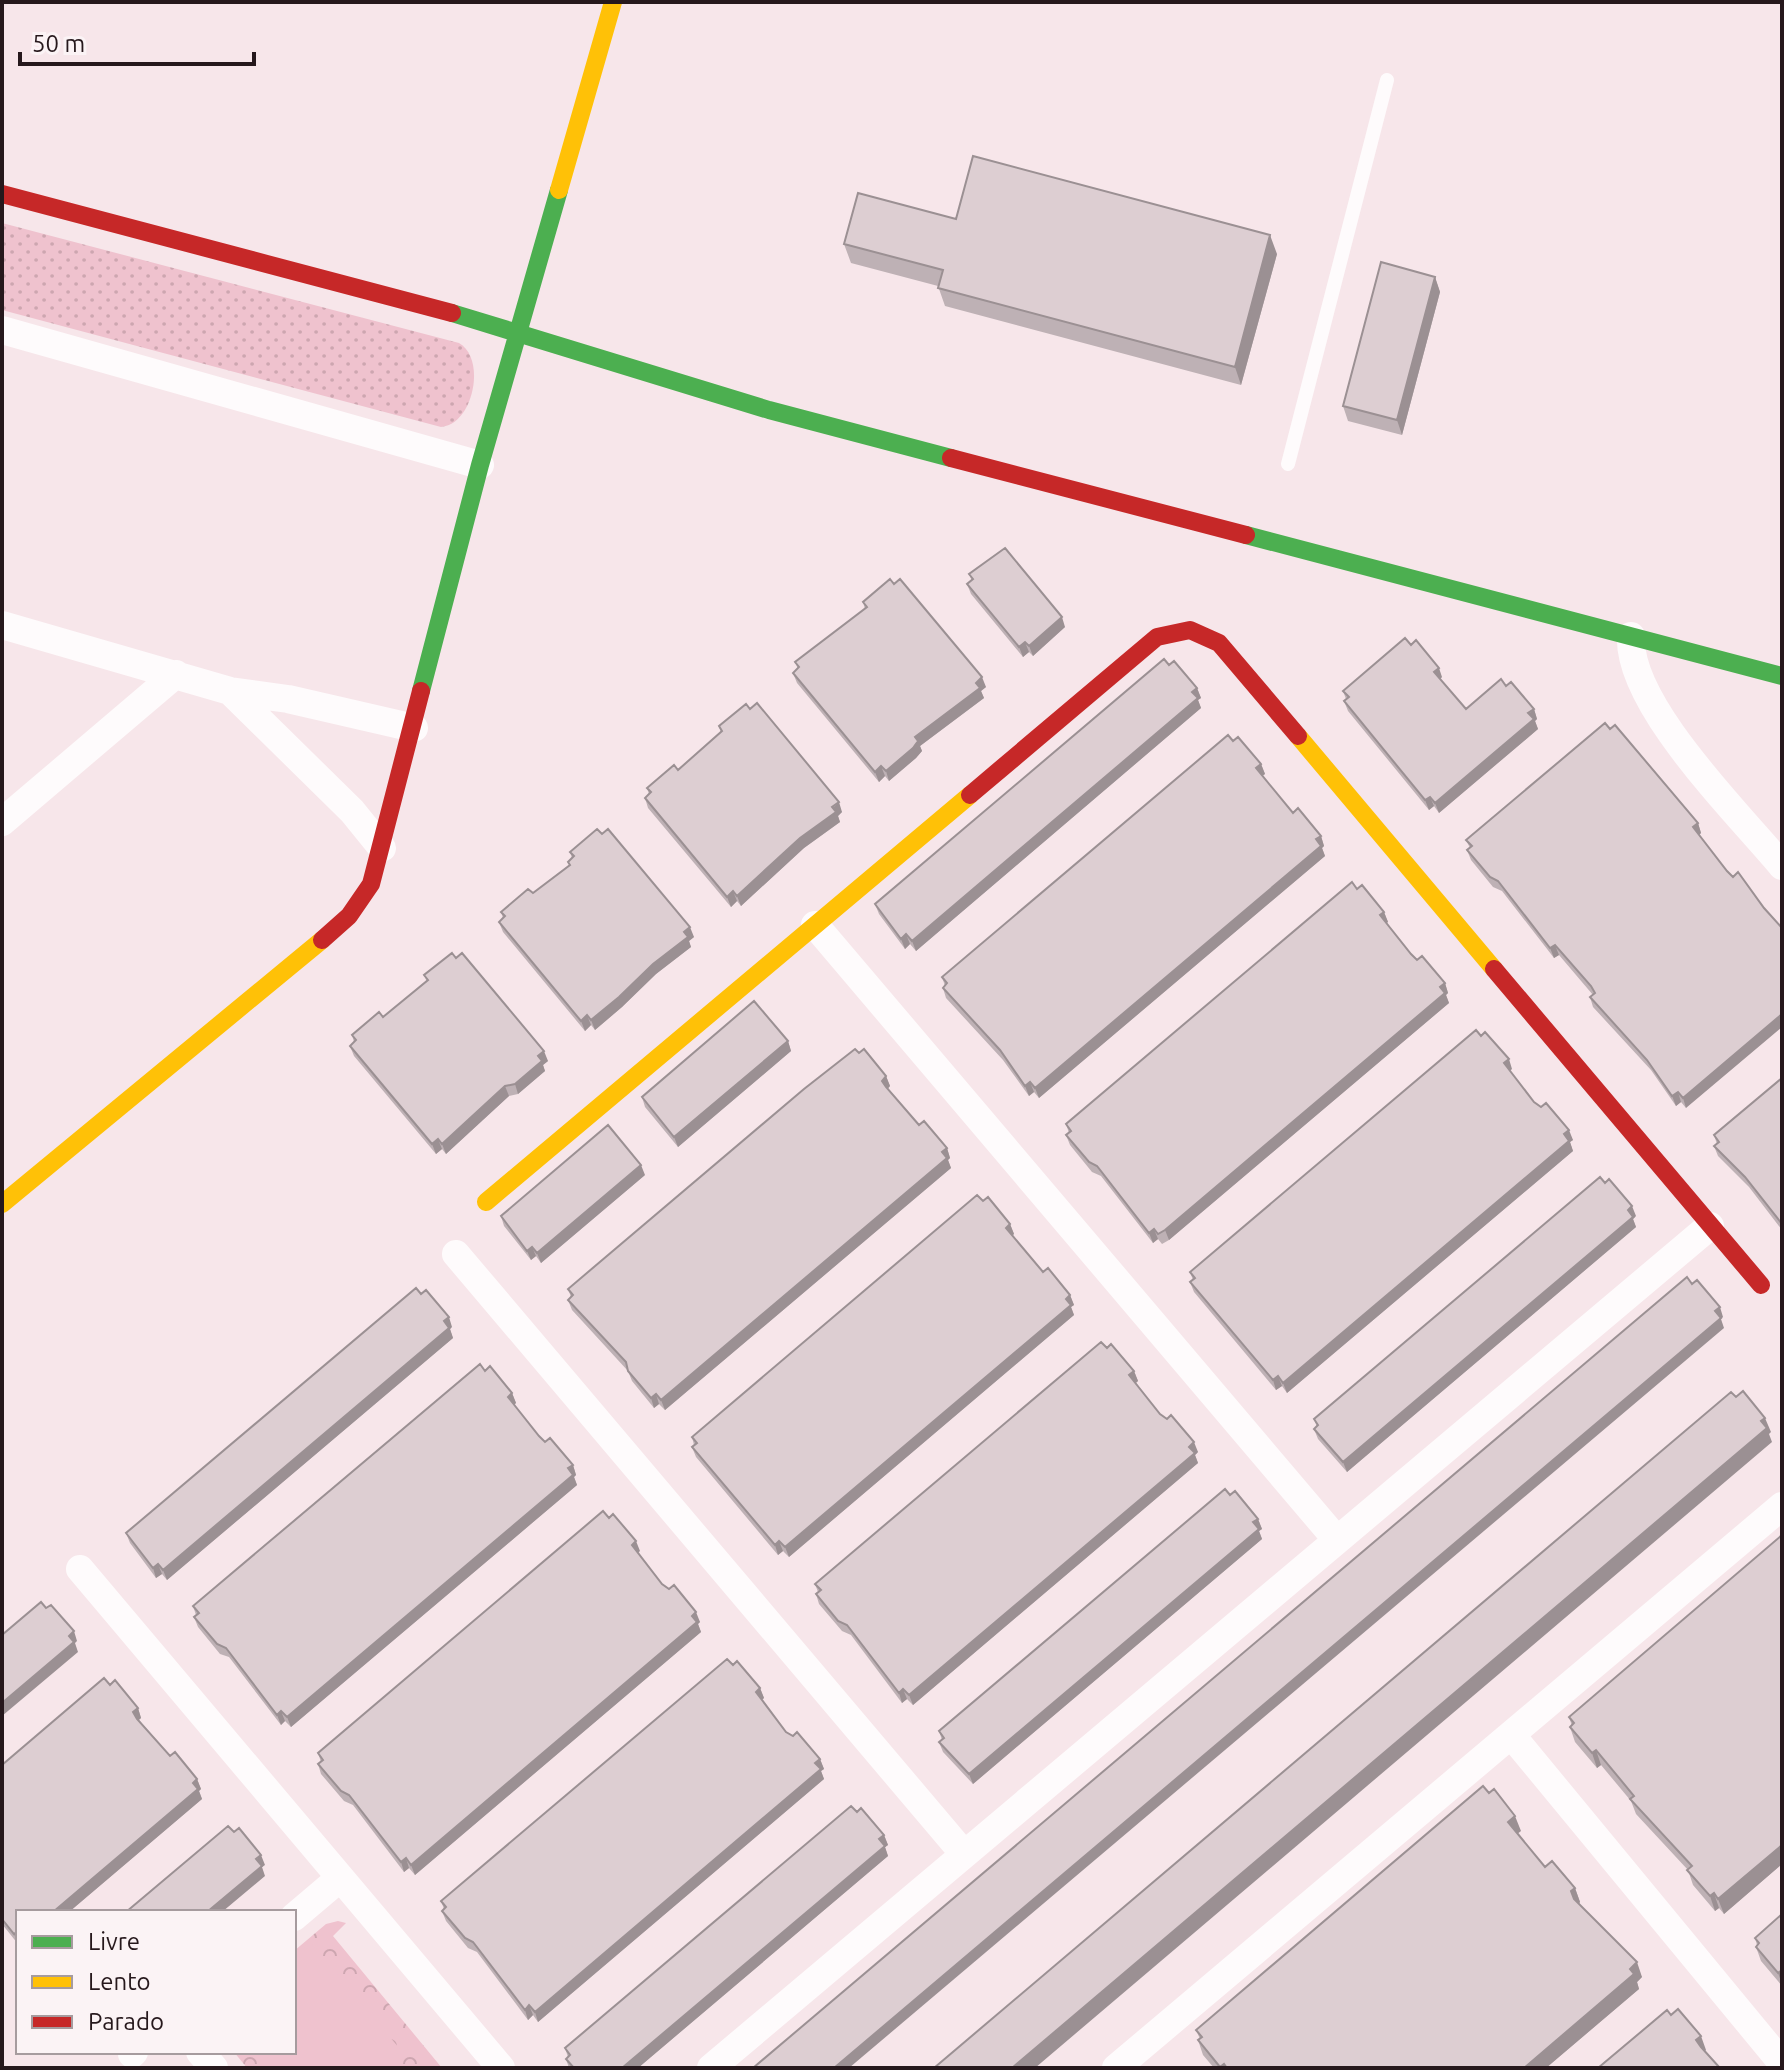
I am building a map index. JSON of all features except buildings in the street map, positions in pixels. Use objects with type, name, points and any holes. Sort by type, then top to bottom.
[{"type":"street","points":[[2,1204],[349,916],[371,884],[480,465],[613,2]]},
{"type":"street","points":[[2,194],[519,331],[582,354],[769,410],[1782,676]]},
{"type":"street","points":[[2,330],[480,465]]},
{"type":"street","points":[[2,625],[230,691],[288,699],[414,728]]},
{"type":"street","points":[[486,1202],[1157,637],[1179,630],[1200,633],[1219,643],[1761,1285]]},
{"type":"street","points":[[1631,636],[1630,654],[1643,691],[1661,720],[1782,866]]},
{"type":"street","points":[[2,822],[176,674]]},
{"type":"street","points":[[230,691],[352,811],[382,848]]},
{"type":"street","points":[[815,925],[1337,1540]]},
{"type":"street","points":[[711,2068],[1710,1226]]},
{"type":"street","points":[[456,1254],[964,1854]]},
{"type":"street","points":[[1132,2063],[1782,1506]]},
{"type":"street","points":[[80,1569],[501,2068]]},
{"type":"street","points":[[1513,1737],[1782,2063]]},
{"type":"street","points":[[296,1915],[340,1878]]},
{"type":"lane","points":[[1288,464],[1387,80]]},
{"type":"green space","points":[[2,223],[459,343],[468,351],[474,376],[468,404],[452,423],[441,427],[2,310]]},
{"type":"green space","points":[[346,1923],[333,1936],[442,2068],[247,2068],[236,2054],[296,2054],[296,1949],[326,1924]]},
{"type":"green space","points":[[312,1944],[405,2055],[390,2068],[276,2068],[265,2054],[296,2054],[296,1958]]},
{"type":"traffic: fast","points":[[421,691],[480,465],[559,190]]},
{"type":"traffic: fast","points":[[452,313],[769,410],[951,458]]},
{"type":"traffic: fast","points":[[1246,535],[1782,676]]},
{"type":"traffic: slow","points":[[559,190],[613,2]]},
{"type":"traffic: slow","points":[[1298,736],[1494,969]]},
{"type":"traffic: slow","points":[[486,1202],[970,795]]},
{"type":"traffic: slow","points":[[2,1204],[322,940]]},
{"type":"traffic: jam","points":[[2,194],[452,313]]},
{"type":"traffic: jam","points":[[951,458],[1246,535]]},
{"type":"traffic: jam","points":[[970,795],[1157,637],[1190,630],[1219,643],[1298,736]]},
{"type":"traffic: jam","points":[[322,940],[349,916],[371,884],[421,691]]},
{"type":"traffic: jam","points":[[1494,969],[1761,1285]]}]
